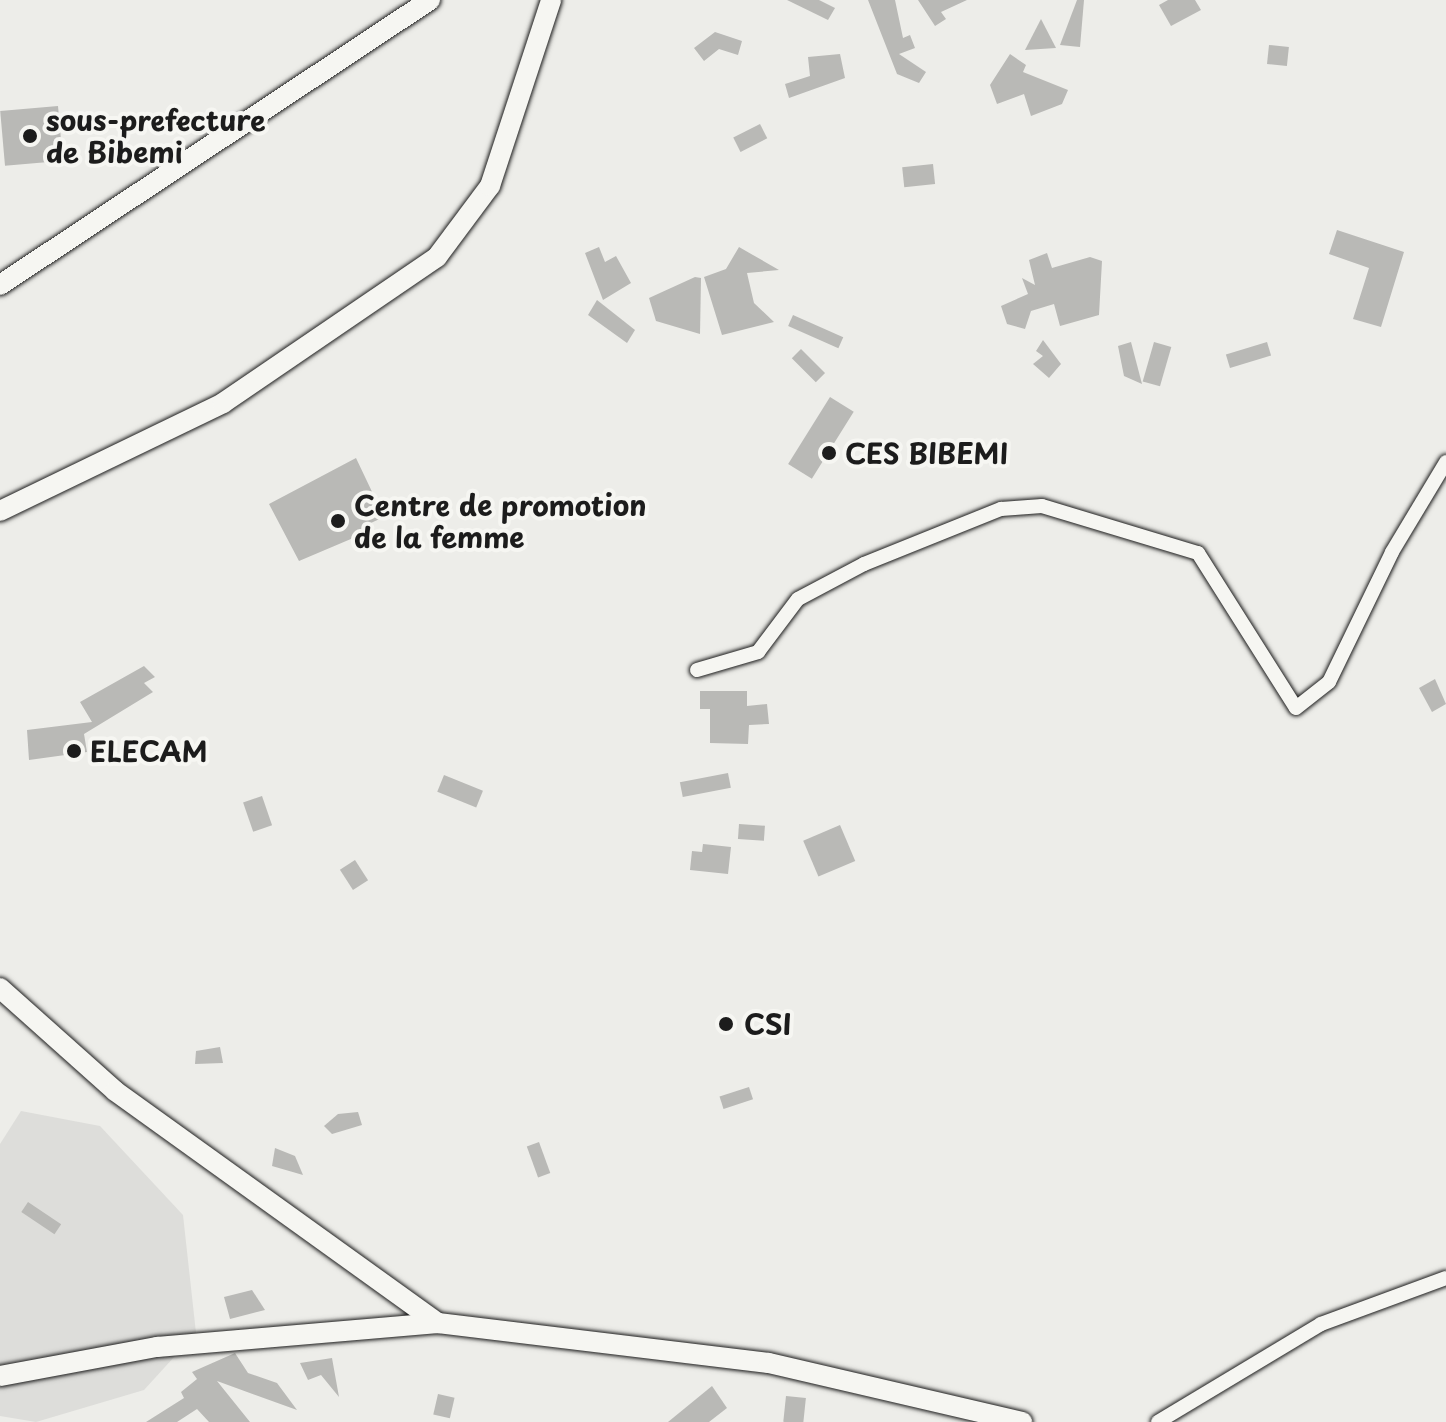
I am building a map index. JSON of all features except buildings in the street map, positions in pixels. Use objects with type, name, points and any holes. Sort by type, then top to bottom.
[{"type":"main road","points":[[0,285],[430,0]]},
{"type":"main road","points":[[0,511],[223,403],[437,257],[490,186],[551,0]]},
{"type":"main road","points":[[0,988],[115,1091],[438,1323]]},
{"type":"main road","points":[[0,1376],[157,1347],[438,1323],[769,1363],[1022,1422]]},
{"type":"street","points":[[697,670],[758,652],[798,599],[864,564],[1001,509],[1042,506],[1198,553],[1296,708],[1329,682],[1392,552],[1446,462]]},
{"type":"street","points":[[1158,1422],[1321,1324],[1446,1278]]},
{"type":"shaded area","points":[[21,1111],[100,1126],[183,1215],[196,1333],[144,1390],[36,1422],[0,1416],[0,1144]]},
{"type":"place","name":"sous-prefecture de Bibemi","points":[[30,136]]},
{"type":"place","name":"CES BIBEMI","points":[[829,453]]},
{"type":"place","name":"Centre de promotion de la femme","points":[[338,521]]},
{"type":"place","name":"ELECAM","points":[[74,751]]},
{"type":"place","name":"CSI","points":[[726,1024]]}]
